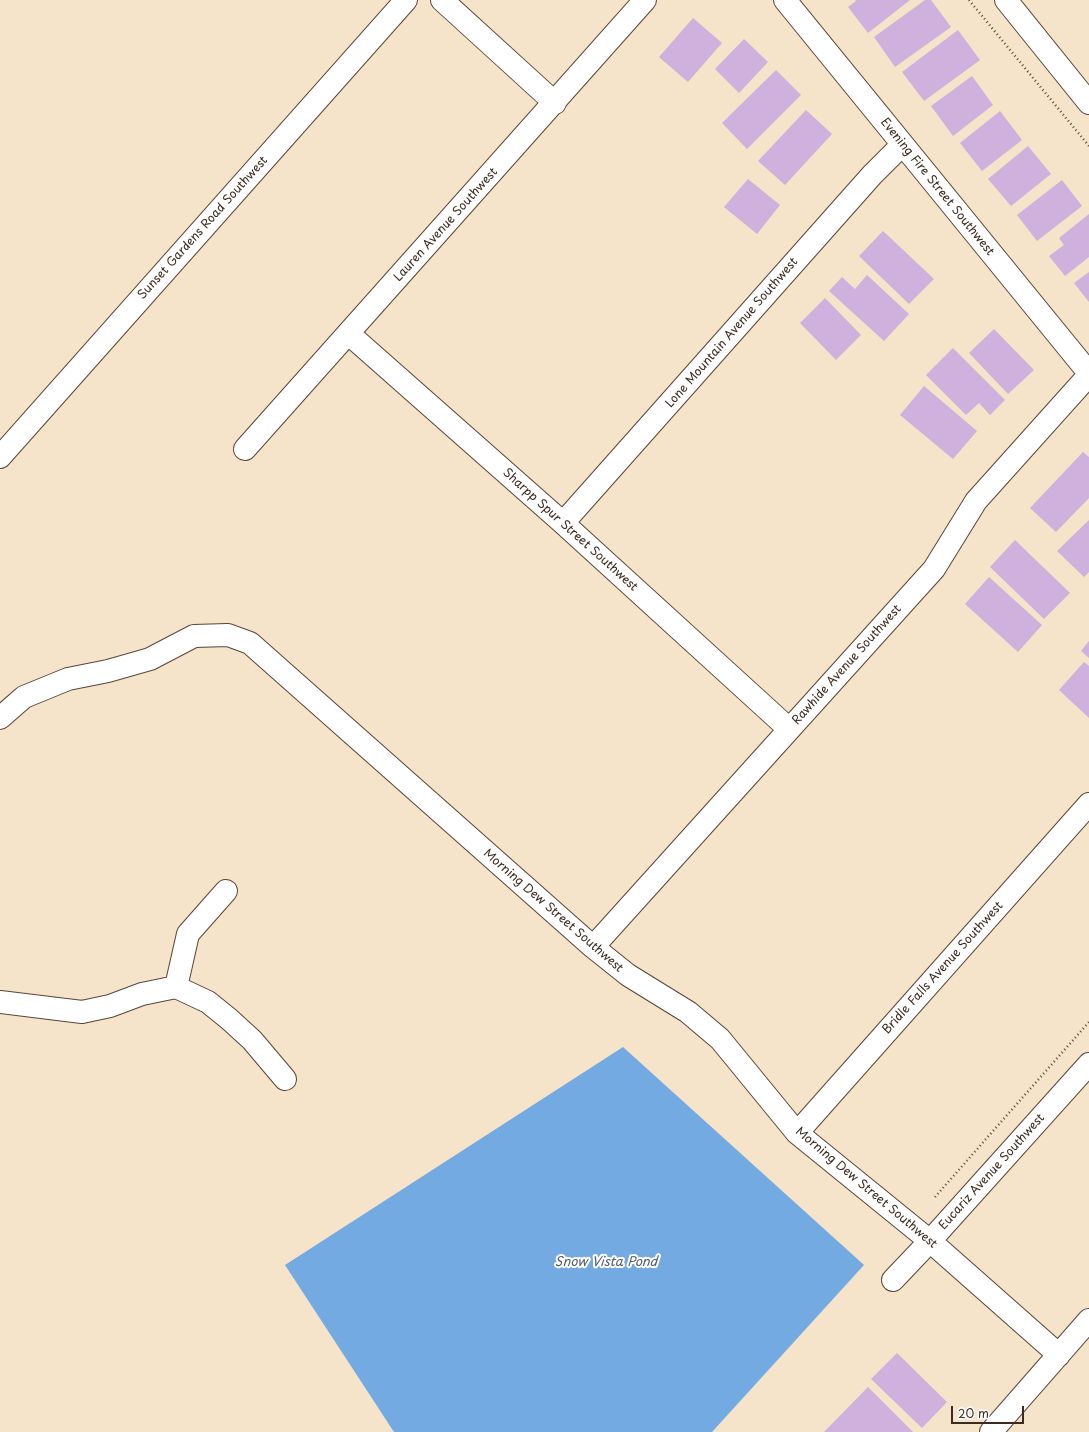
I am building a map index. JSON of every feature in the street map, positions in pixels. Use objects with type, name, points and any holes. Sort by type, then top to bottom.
[{"type":"street","name":"Sunset Gardens Road Southwest","points":[[0,457],[406,0]]},
{"type":"street","points":[[442,0],[554,103]]},
{"type":"street","name":"Lauren Avenue Southwest","points":[[245,449],[645,0]]},
{"type":"street","name":"Evening Fire Street Southwest","points":[[785,0],[1089,374]]},
{"type":"street","points":[[1006,0],[1089,103]]},
{"type":"street","name":"Lone Mountain Avenue Southwest","points":[[563,524],[867,181],[902,144]]},
{"type":"street","name":"Sharpp Spur Street Southwest","points":[[349,334],[563,524],[789,729]]},
{"type":"street","name":"Rawhide Avenue Southwest","points":[[593,947],[934,569],[976,501],[1089,374]]},
{"type":"street","name":"Morning Dew Street Southwest","points":[[0,718],[24,698],[68,679],[108,671],[150,659],[194,636],[228,635],[250,643],[593,947],[628,975],[688,1012],[720,1039],[797,1133],[930,1241],[1059,1355]]},
{"type":"street","name":"Bridle Falls Avenue Southwest","points":[[797,1133],[1089,804]]},
{"type":"street","points":[[176,987],[188,934],[226,891]]},
{"type":"street","points":[[0,1002],[82,1012],[110,1006],[142,994],[176,987],[208,1002],[229,1019],[252,1040],[285,1079]]},
{"type":"street","name":"Eucariz Avenue Southwest","points":[[893,1280],[1089,1064]]},
{"type":"street","points":[[991,1432],[1089,1320]]},
{"type":"path","points":[[969,0],[1089,146]]},
{"type":"path","points":[[934,1197],[1089,1022]]},
{"type":"water","name":"Snow Vista Pond","points":[[623,1047],[864,1265],[712,1432],[394,1432],[285,1265]]},
{"type":"building","points":[[855,0],[910,0],[868,33],[848,7],[856,1]]},
{"type":"building","points":[[925,0],[931,0],[951,27],[895,67],[874,37]]},
{"type":"building","points":[[693,18],[722,43],[688,82],[659,57]]},
{"type":"building","points":[[958,30],[980,60],[924,101],[902,72]]},
{"type":"building","points":[[744,39],[768,62],[739,93],[715,69]]},
{"type":"building","points":[[776,70],[801,95],[747,149],[722,123]]},
{"type":"building","points":[[972,76],[993,105],[953,136],[931,106]]},
{"type":"building","points":[[806,110],[832,134],[785,185],[758,161]]},
{"type":"building","points":[[1000,111],[1022,140],[982,171],[960,143]]},
{"type":"building","points":[[1028,146],[1051,174],[1011,206],[988,179]]},
{"type":"building","points":[[748,179],[780,205],[757,234],[724,207]]},
{"type":"building","points":[[1062,180],[1082,206],[1037,241],[1017,215]]},
{"type":"building","points":[[1089,214],[1089,257],[1065,276],[1049,256],[1064,245],[1059,238]]},
{"type":"building","points":[[883,231],[934,279],[909,304],[859,256]]},
{"type":"building","points":[[1089,272],[1089,302],[1074,283]]},
{"type":"building","points":[[867,275],[909,314],[884,341],[829,291],[842,277],[855,289]]},
{"type":"building","points":[[825,298],[861,335],[836,360],[800,323]]},
{"type":"building","points":[[994,329],[1034,370],[1008,394],[969,353]]},
{"type":"building","points":[[953,348],[1005,400],[990,415],[979,403],[966,415],[926,375]]},
{"type":"building","points":[[924,386],[977,431],[953,459],[900,415]]},
{"type":"building","points":[[1083,452],[1089,457],[1089,498],[1056,532],[1030,508]]},
{"type":"building","points":[[1089,520],[1089,572],[1084,577],[1057,551]]},
{"type":"building","points":[[1015,540],[1070,593],[1044,619],[990,567]]},
{"type":"building","points":[[989,577],[1042,625],[1018,652],[965,604]]},
{"type":"building","points":[[1089,641],[1089,658],[1081,651]]},
{"type":"building","points":[[1084,662],[1089,666],[1089,718],[1059,690]]},
{"type":"building","points":[[897,1353],[947,1402],[922,1428],[871,1379]]},
{"type":"building","points":[[868,1387],[913,1432],[824,1432]]}]
